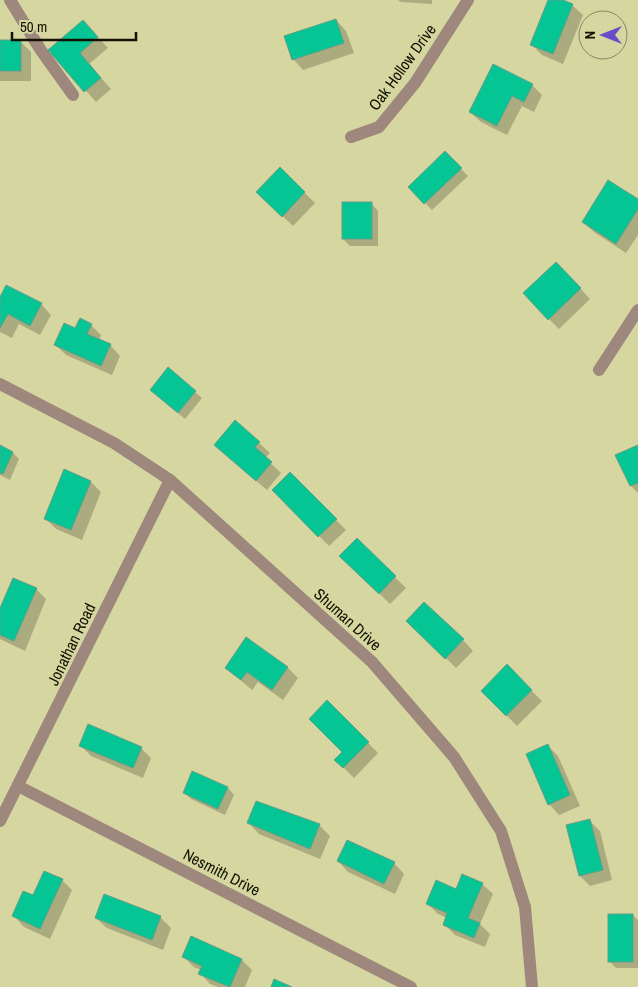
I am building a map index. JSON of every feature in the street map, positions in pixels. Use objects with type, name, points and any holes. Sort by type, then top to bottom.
[{"type":"street","points":[[10,0],[40,49],[73,95]]},
{"type":"street","name":"Oak Hollow Drive","points":[[351,137],[379,127],[415,83],[468,0]]},
{"type":"street","points":[[599,370],[638,310]]},
{"type":"street","name":"Shuman Drive","points":[[0,384],[114,443],[170,480],[372,662],[454,757],[501,831],[525,907],[532,987]]},
{"type":"street","name":"Jonathan Road","points":[[0,822],[170,480]]},
{"type":"street","name":"Nesmith Drive","points":[[18,786],[411,987]]},
{"type":"building","points":[[548,0],[563,0],[573,4],[553,54],[530,45]]},
{"type":"building","points":[[336,19],[344,43],[292,60],[284,36]]},
{"type":"building","points":[[83,20],[98,37],[80,53],[101,78],[84,92],[48,50]]},
{"type":"building","points":[[0,40],[21,40],[21,71],[0,71]]},
{"type":"building","points":[[493,64],[533,84],[524,102],[512,96],[497,126],[469,112]]},
{"type":"building","points":[[445,151],[462,168],[424,204],[408,187]]},
{"type":"building","points":[[280,167],[305,192],[282,217],[256,192]]},
{"type":"building","points":[[608,180],[638,199],[638,209],[616,244],[582,222]]},
{"type":"building","points":[[342,202],[372,202],[372,239],[342,239]]},
{"type":"building","points":[[556,262],[581,288],[548,320],[523,293]]},
{"type":"building","points":[[6,285],[42,303],[30,326],[8,314],[0,328],[0,297]]},
{"type":"building","points":[[80,318],[92,324],[87,334],[111,344],[101,366],[54,345],[64,323],[75,328]]},
{"type":"building","points":[[168,367],[196,391],[178,413],[150,390]]},
{"type":"building","points":[[235,420],[260,442],[255,447],[272,462],[256,481],[214,445]]},
{"type":"building","points":[[0,445],[13,452],[3,474],[0,473]]},
{"type":"building","points":[[638,445],[638,483],[630,486],[615,455]]},
{"type":"building","points":[[64,469],[91,481],[71,530],[44,519]]},
{"type":"building","points":[[290,472],[337,519],[318,537],[272,490]]},
{"type":"building","points":[[357,538],[396,576],[379,594],[339,556]]},
{"type":"building","points":[[13,578],[37,588],[14,641],[0,635],[0,608]]},
{"type":"building","points":[[424,602],[464,639],[445,659],[406,621]]},
{"type":"building","points":[[246,637],[288,667],[272,690],[247,672],[241,680],[225,668]]},
{"type":"building","points":[[507,664],[532,690],[506,716],[481,691]]},
{"type":"building","points":[[327,700],[369,742],[343,768],[334,760],[342,752],[309,719]]},
{"type":"building","points":[[88,724],[142,747],[133,768],[79,746]]},
{"type":"building","points":[[548,744],[570,795],[548,805],[526,754]]},
{"type":"building","points":[[192,771],[228,787],[218,809],[183,793]]},
{"type":"building","points":[[256,801],[320,824],[310,849],[247,823]]},
{"type":"building","points":[[590,819],[603,870],[579,876],[566,825]]},
{"type":"building","points":[[347,840],[395,862],[384,884],[337,861]]},
{"type":"building","points":[[44,871],[63,879],[40,929],[12,916],[23,891],[33,895]]},
{"type":"building","points":[[462,874],[483,883],[468,918],[480,923],[474,938],[443,925],[447,913],[426,904],[436,880],[456,889]]},
{"type":"building","points":[[104,894],[161,916],[152,940],[95,918]]},
{"type":"building","points":[[608,914],[633,914],[633,962],[608,962]]},
{"type":"building","points":[[191,936],[242,959],[230,987],[198,974],[202,966],[182,957]]},
{"type":"building","points":[[274,979],[292,987],[271,987]]}]
